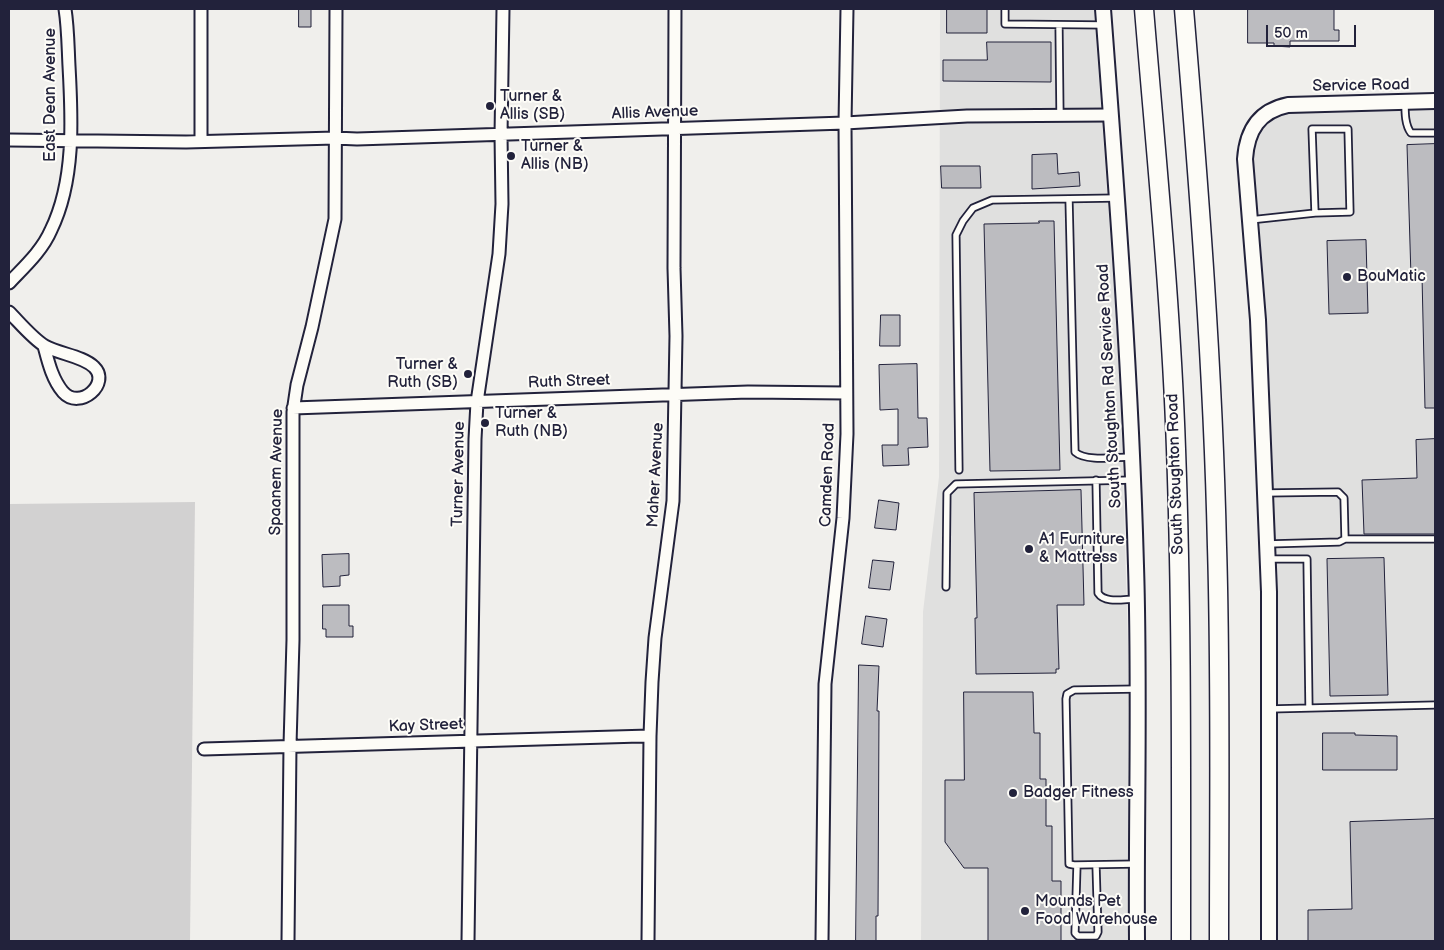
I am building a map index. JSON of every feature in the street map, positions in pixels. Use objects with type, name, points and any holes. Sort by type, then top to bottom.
[{"type":"main road","name":"South Stoughton Road","points":[[1144,9],[1170,328],[1176,447],[1181,628],[1181,941]]},
{"type":"main road","points":[[1175,9],[1176,31],[1189,67]]},
{"type":"main road","points":[[1184,9],[1206,305],[1217,529],[1219,941]]},
{"type":"street","name":"East Dean Avenue","points":[[9,284],[32,258],[51,231],[60,209],[67,176],[70,140],[70,85],[65,9]]},
{"type":"street","points":[[200,141],[201,9]]},
{"type":"street","name":"Spaanem Avenue","points":[[288,941],[293,640],[294,408],[297,385],[312,328],[335,219],[336,9]]},
{"type":"street","name":"Turner Avenue","points":[[468,941],[474,479],[477,402],[499,254],[502,204],[502,9]]},
{"type":"street","name":"Maher Avenue","points":[[648,941],[650,736],[655,638],[673,501],[675,394],[675,9]]},
{"type":"street","name":"Camden Road","points":[[822,941],[825,684],[843,518],[847,434],[845,123],[847,9]]},
{"type":"street","name":"South Stoughton Rd Service Road","points":[[1103,9],[1126,339],[1133,480],[1138,689],[1137,941]]},
{"type":"street","name":"Service Road","points":[[1250,220],[1246,158],[1248,138],[1252,129],[1266,114],[1279,107],[1288,105],[1435,102]]},
{"type":"street","name":"Allis Avenue","points":[[9,140],[200,141],[357,139],[845,123],[967,116],[1110,115]]},
{"type":"street","points":[[1250,220],[1258,320],[1268,559],[1269,941]]},
{"type":"street","points":[[9,312],[44,346],[87,362],[94,367],[98,373],[97,386],[90,394],[76,398],[68,396],[63,392],[53,375],[44,346]]},
{"type":"street","name":"Ruth Street","points":[[294,408],[675,394],[846,392]]},
{"type":"street","name":"Kay Street","points":[[204,749],[650,736]]},
{"type":"lane","points":[[1004,9],[1005,24],[1104,25]]},
{"type":"lane","points":[[1059,25],[1060,116]]},
{"type":"lane","points":[[1405,102],[1408,130],[1411,133],[1435,133]]},
{"type":"lane","points":[[1250,220],[1315,213],[1350,212],[1348,129],[1312,129],[1315,213]]},
{"type":"lane","points":[[959,470],[956,235],[963,221],[973,208],[992,200],[1116,198]]},
{"type":"lane","points":[[1069,200],[1075,452],[1080,456],[1090,458],[1132,457]]},
{"type":"lane","points":[[1096,480],[1098,593],[1106,600],[1136,599]]},
{"type":"lane","points":[[946,587],[947,493],[956,484],[1133,480]]},
{"type":"lane","points":[[1265,493],[1338,492],[1344,498],[1345,540]]},
{"type":"lane","points":[[1267,544],[1339,542],[1345,540],[1435,539]]},
{"type":"lane","points":[[1268,559],[1307,559],[1309,708]]},
{"type":"lane","points":[[1137,864],[1069,864],[1067,694],[1074,690],[1138,689]]},
{"type":"lane","points":[[1269,709],[1435,705]]},
{"type":"lane","points":[[1077,865],[1075,933],[1078,936],[1096,936],[1098,932],[1096,865]]},
{"type":"shaded area","points":[[940,9],[1094,9],[1120,372],[1129,679],[1128,941],[921,941],[923,612],[939,477]]},
{"type":"shaded area","points":[[1435,101],[1435,941],[1269,941],[1269,592],[1246,145],[1271,110]]},
{"type":"shaded area","points":[[195,502],[190,941],[9,941],[9,504]]},
{"type":"building","points":[[299,9],[311,9],[311,27],[299,27]]},
{"type":"building","points":[[947,9],[987,9],[987,33],[947,33]]},
{"type":"building","points":[[1248,9],[1334,9],[1334,30],[1339,30],[1339,41],[1290,41],[1290,47],[1274,46],[1274,43],[1248,43]]},
{"type":"building","points":[[987,42],[1051,42],[1051,82],[943,81],[943,60],[987,60]]},
{"type":"building","points":[[1435,144],[1435,408],[1425,408],[1422,276],[1411,277],[1407,145]]},
{"type":"building","points":[[1057,154],[1058,174],[1079,172],[1080,186],[1032,189],[1032,155]]},
{"type":"building","points":[[941,166],[980,166],[981,188],[942,188]]},
{"type":"building","points":[[1039,221],[1054,221],[1060,470],[990,471],[984,224],[1039,223]]},
{"type":"building","name":"BouMatic","points":[[1366,240],[1368,313],[1329,314],[1327,241]]},
{"type":"building","points":[[881,315],[900,315],[900,346],[880,346]]},
{"type":"building","points":[[917,364],[918,418],[927,418],[928,447],[908,448],[909,465],[883,466],[882,445],[898,445],[898,409],[880,410],[879,365]]},
{"type":"building","points":[[1435,439],[1435,534],[1364,534],[1362,480],[1417,478],[1416,440]]},
{"type":"building","name":"A1 Furniture & Mattress","points":[[1081,490],[1084,605],[1057,605],[1059,669],[1056,669],[1056,673],[976,674],[975,618],[977,618],[974,493]]},
{"type":"building","points":[[879,500],[899,503],[896,530],[875,528]]},
{"type":"building","points":[[349,554],[349,575],[340,576],[340,586],[323,587],[322,555]]},
{"type":"building","points":[[1384,558],[1388,695],[1330,696],[1327,559]]},
{"type":"building","points":[[873,560],[894,562],[890,590],[869,588]]},
{"type":"building","points":[[323,605],[349,605],[349,626],[353,626],[353,637],[326,637],[326,629],[323,629]]},
{"type":"building","points":[[866,616],[887,619],[883,647],[862,644]]},
{"type":"building","points":[[859,665],[879,666],[877,711],[879,711],[878,916],[876,916],[876,941],[856,941]]},
{"type":"building","points":[[964,692],[1033,692],[1034,733],[1040,733],[1040,779],[1046,779],[1046,826],[1052,826],[1052,881],[1061,881],[1061,941],[988,941],[988,868],[964,868],[945,842],[945,780],[964,780]]},
{"type":"building","points":[[1323,733],[1397,736],[1397,770],[1323,770]]},
{"type":"building","points":[[1435,819],[1435,941],[1308,941],[1308,910],[1352,909],[1350,822]]},
{"type":"place","name":"Turner & Allis (SB)","points":[[490,106]]},
{"type":"place","name":"Turner & Allis (NB)","points":[[511,156]]},
{"type":"place","name":"BouMatic","points":[[1347,277]]},
{"type":"place","name":"Turner & Ruth (SB)","points":[[468,374]]},
{"type":"place","name":"Turner & Ruth (NB)","points":[[485,423]]},
{"type":"place","name":"A1 Furniture & Mattress","points":[[1029,549]]},
{"type":"place","name":"Badger Fitness","points":[[1013,793]]},
{"type":"place","name":"Mounds Pet Food Warehouse","points":[[1025,911]]}]
